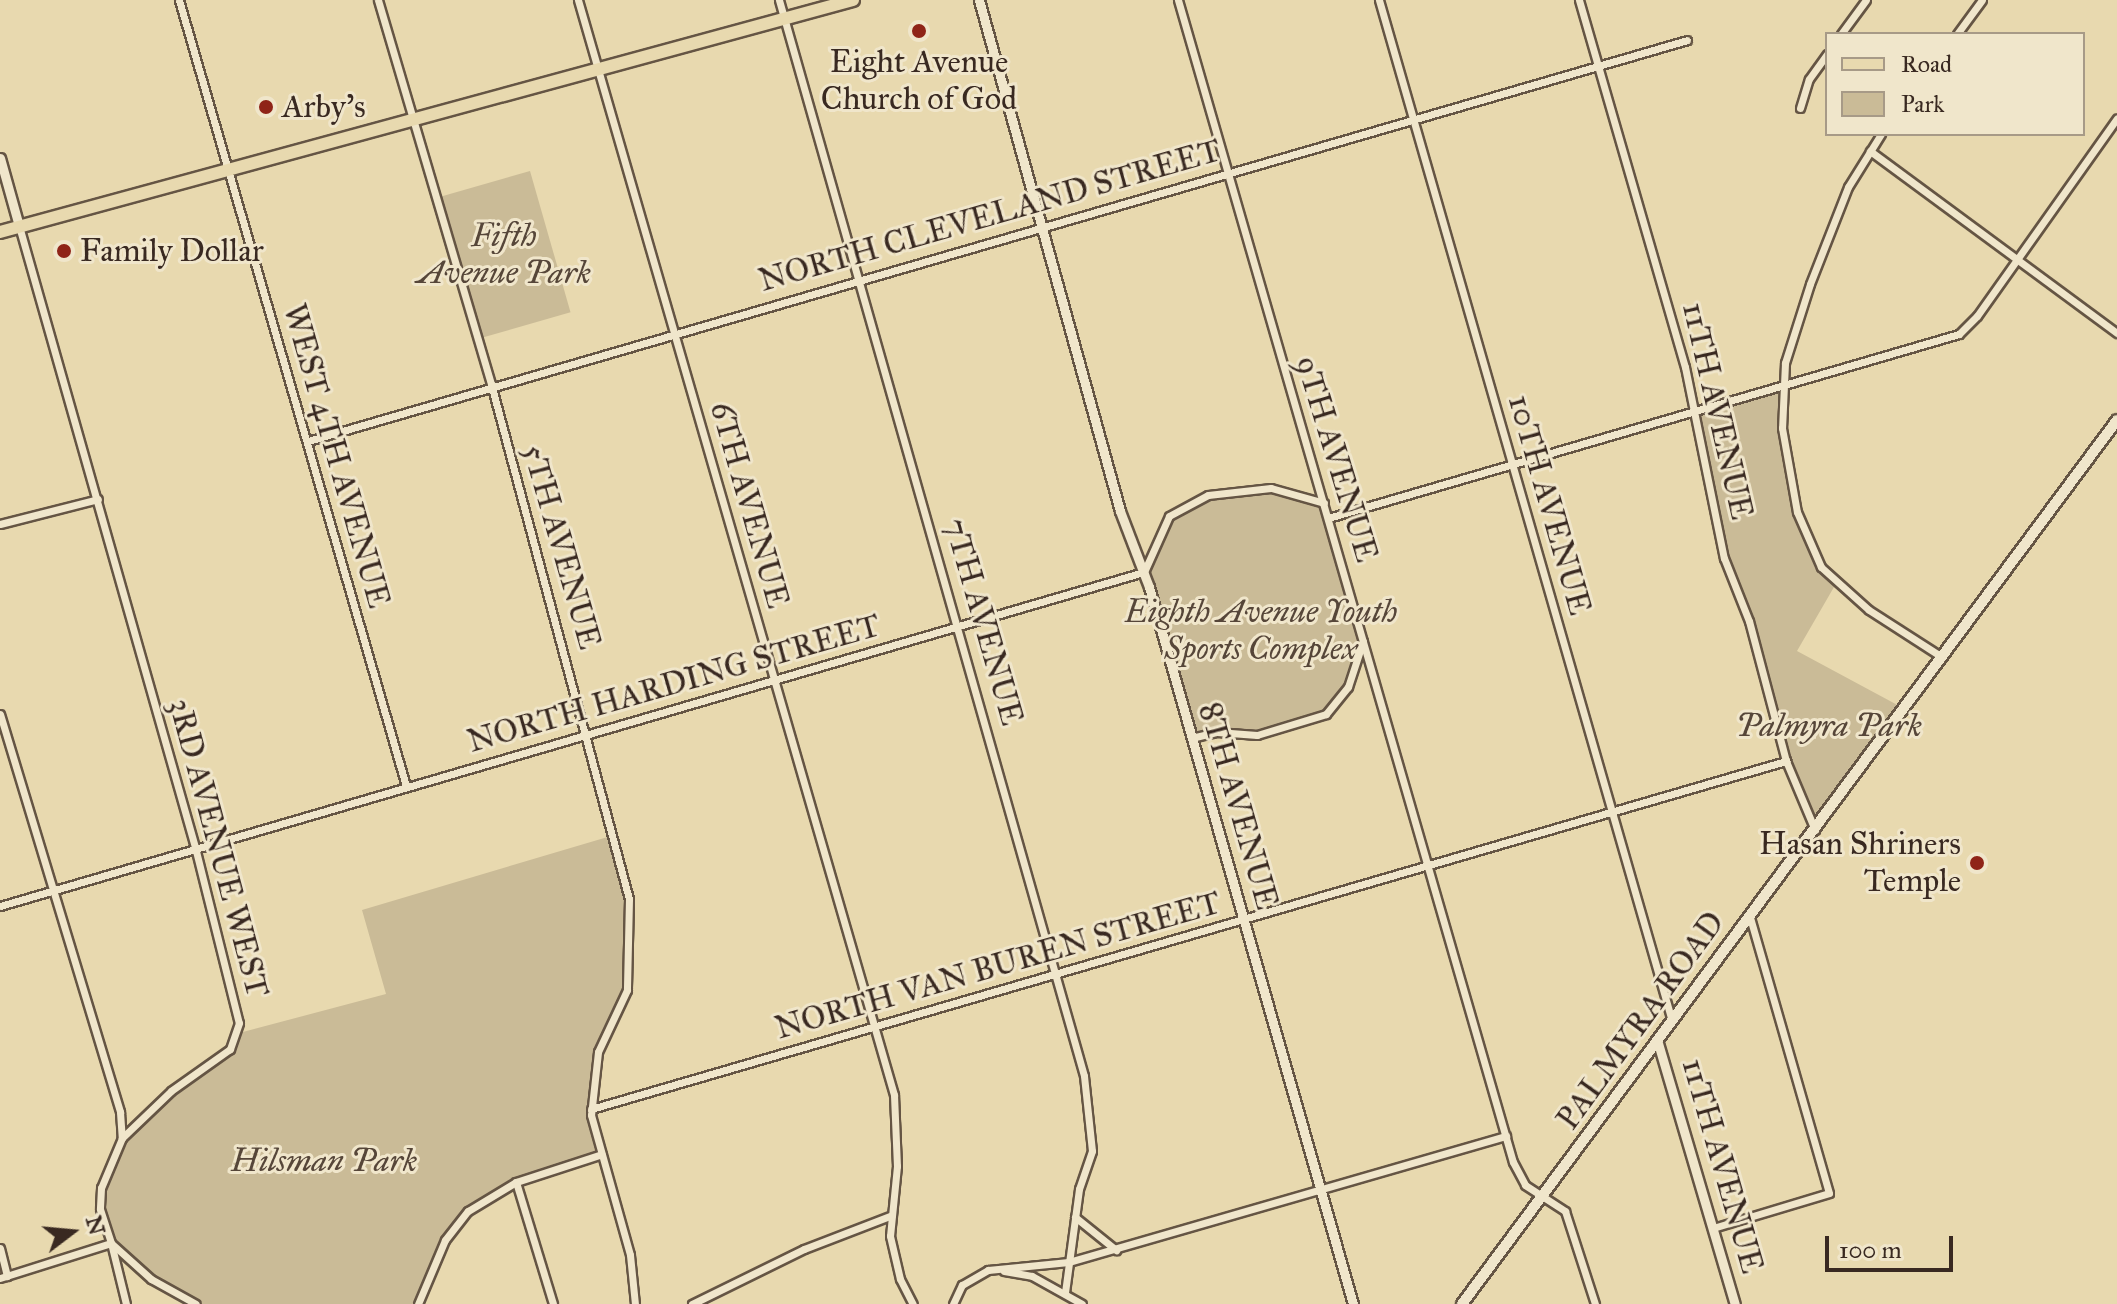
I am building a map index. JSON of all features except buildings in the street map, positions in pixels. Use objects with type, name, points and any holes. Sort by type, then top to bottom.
[{"type":"main road","points":[[0,232],[853,0]]},
{"type":"main road","name":"PALMYRA ROAD","points":[[1462,1304],[2117,420]]},
{"type":"street","name":"WEST 4TH AVENUE","points":[[179,0],[406,786]]},
{"type":"street","name":"5TH AVENUE","points":[[378,0],[589,733],[629,899],[631,948],[627,990],[598,1052],[591,1109]]},
{"type":"street","name":"6TH AVENUE","points":[[578,0],[875,1026],[897,1117],[892,1215],[895,1264],[913,1304]]},
{"type":"street","name":"7TH AVENUE","points":[[779,0],[1059,974],[1092,1118],[1092,1151],[1075,1217],[1065,1293]]},
{"type":"street","name":"8TH AVENUE","points":[[979,0],[1120,511],[1144,572],[1353,1304]]},
{"type":"street","name":"9TH AVENUE","points":[[1178,0],[1518,1176],[1543,1198]]},
{"type":"street","name":"10TH AVENUE","points":[[1379,0],[1673,1023]]},
{"type":"street","name":"11TH AVENUE","points":[[1579,0],[1696,413],[1714,521],[1753,635],[1786,761],[1815,830]]},
{"type":"street","points":[[1842,32],[1866,0]]},
{"type":"street","points":[[1958,32],[1982,0]]},
{"type":"street","name":"NORTH CLEVELAND STREET","points":[[308,441],[491,384],[1687,40]]},
{"type":"street","points":[[1800,108],[1809,79],[1825,57]]},
{"type":"street","points":[[1328,518],[1959,334],[2117,118]]},
{"type":"street","points":[[1880,136],[1848,187],[1810,284],[1781,385],[1782,428],[1797,512],[1821,567],[1857,600],[1942,657]]},
{"type":"street","points":[[1870,151],[2117,333]]},
{"type":"street","points":[[0,158],[19,226]]},
{"type":"street","name":"3RD AVENUE WEST","points":[[19,226],[195,847],[236,1007],[238,1039],[122,1138],[101,1188],[100,1209],[126,1304]]},
{"type":"street","points":[[1144,572],[1159,529],[1193,499],[1271,488],[1324,503]]},
{"type":"street","points":[[0,524],[98,499]]},
{"type":"street","name":"NORTH HARDING STREET","points":[[0,906],[1144,572]]},
{"type":"street","points":[[1191,738],[1217,732],[1257,735],[1326,714],[1348,687],[1364,639]]},
{"type":"street","points":[[0,714],[120,1112],[122,1138]]},
{"type":"street","name":"NORTH VAN BUREN STREET","points":[[591,1109],[1786,761]]},
{"type":"street","points":[[1713,1228],[1829,1193],[1750,918]]},
{"type":"street","name":"11TH AVENUE","points":[[1658,1043],[1735,1304]]},
{"type":"street","points":[[591,1109],[635,1280],[635,1304]]},
{"type":"street","points":[[953,1304],[973,1276],[996,1269],[1069,1262],[1116,1250],[1506,1136]]},
{"type":"street","points":[[418,1304],[456,1223],[516,1182],[602,1154]]},
{"type":"street","points":[[516,1182],[553,1304]]},
{"type":"street","points":[[1543,1198],[1560,1206],[1572,1223],[1595,1304]]},
{"type":"street","points":[[692,1304],[804,1249],[892,1215]]},
{"type":"street","points":[[1075,1217],[1116,1250]]},
{"type":"street","points":[[0,1248],[4,1277],[111,1243],[151,1279],[196,1304]]},
{"type":"street","points":[[996,1269],[1032,1276],[1082,1304]]},
{"type":"green space","name":"Fifth Avenue Park","points":[[530,171],[571,312],[478,339],[438,197]]},
{"type":"green space","name":"Palmyra Park","points":[[1779,388],[1780,427],[1800,530],[1834,587],[1797,651],[1903,708],[1816,828],[1791,771],[1726,558],[1698,414]]},
{"type":"green space","name":"Eighth Avenue Youth Sports Complex","points":[[1271,489],[1323,504],[1363,639],[1358,667],[1325,713],[1257,734],[1221,731],[1191,737],[1146,571],[1169,516],[1193,500]]},
{"type":"green space","name":"Hilsman Park","points":[[611,836],[628,899],[625,990],[603,1035],[589,1115],[600,1153],[541,1169],[466,1211],[444,1238],[416,1304],[199,1304],[171,1292],[112,1242],[101,1210],[101,1189],[122,1139],[172,1092],[231,1049],[239,1033],[386,994],[362,910]]},
{"type":"place","name":"Eight Avenue Church of God","points":[[919,31]]},
{"type":"place","name":"Arby's","points":[[266,107]]},
{"type":"place","name":"Family Dollar","points":[[64,251]]},
{"type":"place","name":"Hasan Shriners Temple","points":[[1977,863]]}]
